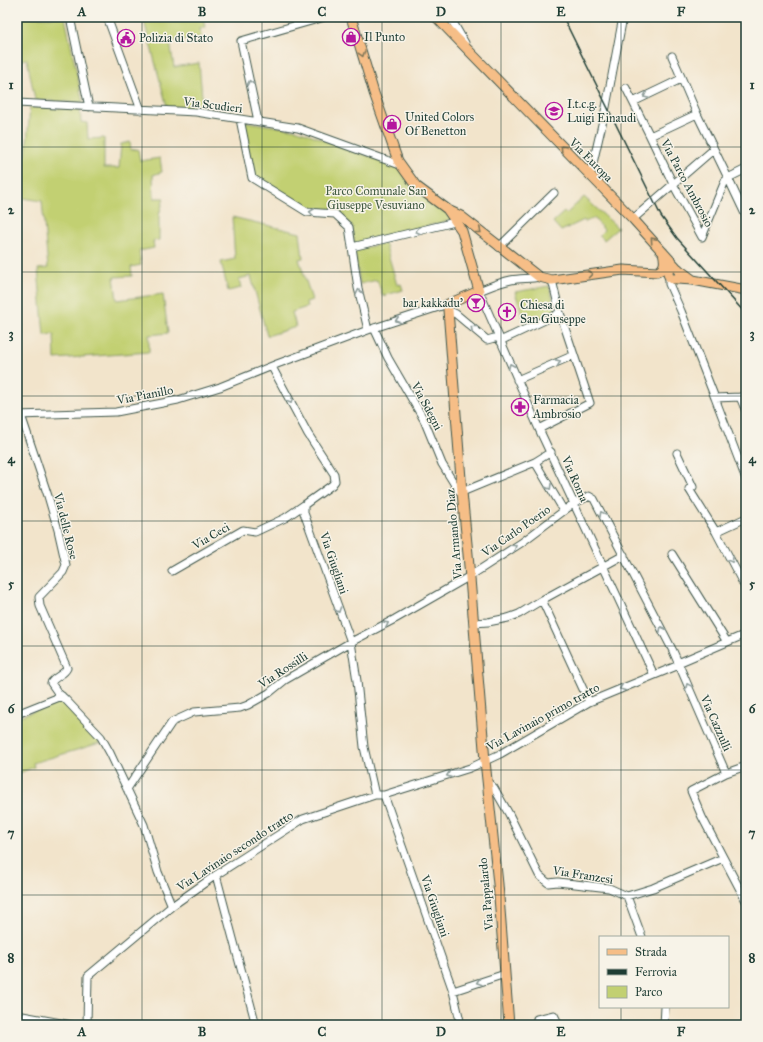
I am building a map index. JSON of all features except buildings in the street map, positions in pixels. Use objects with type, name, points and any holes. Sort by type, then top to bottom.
[{"type":"main road","points":[[351,17],[374,93],[399,163],[416,186],[447,209],[461,216],[499,247],[540,277],[552,280],[623,270],[660,271],[663,268],[665,261],[663,252]]},
{"type":"main road","name":"Via Europa","points":[[436,17],[590,176],[634,219],[678,269],[693,280]]},
{"type":"main road","points":[[447,209],[462,231],[479,291],[448,307]]},
{"type":"main road","points":[[672,279],[680,274],[678,269]]},
{"type":"main road","points":[[639,271],[672,279],[693,280],[746,290]]},
{"type":"main road","name":"Via Armando Diaz","points":[[448,307],[485,761]]},
{"type":"main road","name":"Via Pappalardo","points":[[485,761],[498,884],[509,1025]]},
{"type":"street","points":[[70,17],[89,107]]},
{"type":"street","points":[[107,17],[141,110]]},
{"type":"street","points":[[258,122],[241,41],[325,17]]},
{"type":"street","points":[[450,17],[470,52]]},
{"type":"street","points":[[590,176],[606,107],[623,17]]},
{"type":"street","points":[[672,56],[681,79],[746,216]]},
{"type":"street","points":[[633,102],[681,79]]},
{"type":"street","points":[[626,88],[650,136]]},
{"type":"street","name":"Via Scudieri","points":[[17,103],[196,112],[298,128],[399,163]]},
{"type":"street","name":"Via Parco Ambrosio","points":[[698,114],[650,136],[673,184],[702,236],[724,181],[728,178]]},
{"type":"street","name":"Via Sdegni","points":[[240,119],[252,178],[307,212],[334,214],[349,228],[358,288],[371,329],[424,420],[442,464],[453,484],[462,492]]},
{"type":"street","points":[[634,219],[714,149]]},
{"type":"street","points":[[728,178],[746,169]]},
{"type":"street","points":[[499,247],[554,193]]},
{"type":"street","points":[[352,247],[455,222]]},
{"type":"street","points":[[479,291],[510,280],[540,277]]},
{"type":"street","points":[[672,279],[681,311],[746,479]]},
{"type":"street","points":[[539,429],[590,403],[560,313],[552,280]]},
{"type":"street","name":"Via Roma","points":[[479,291],[573,504],[654,675]]},
{"type":"street","points":[[448,307],[487,340],[499,339],[560,313]]},
{"type":"street","name":"Via Pianillo","points":[[19,415],[97,414],[116,412],[178,400],[220,387],[371,329],[448,307]]},
{"type":"street","points":[[517,380],[574,355]]},
{"type":"street","points":[[272,367],[308,434],[334,474],[335,481],[332,485],[304,505]]},
{"type":"street","points":[[714,398],[743,396],[746,411]]},
{"type":"street","name":"Via delle Rose","points":[[19,415],[48,496],[66,565],[63,572],[39,597],[40,606],[67,668],[53,679],[51,683],[52,686],[101,737],[144,824],[158,872],[172,906]]},
{"type":"street","points":[[462,492],[535,462],[550,452]]},
{"type":"street","points":[[677,453],[693,487],[689,489],[716,532],[746,588]]},
{"type":"street","points":[[535,462],[564,511]]},
{"type":"street","name":"Via Carlo Poerio","points":[[470,576],[521,542],[573,504],[589,496],[594,498],[624,555]]},
{"type":"street","name":"Via Ceci","points":[[172,571],[243,530],[255,532],[284,518],[304,505]]},
{"type":"street","name":"Via Giugliani","points":[[304,505],[304,513],[351,642],[364,747],[375,795]]},
{"type":"street","points":[[716,532],[746,518]]},
{"type":"street","points":[[672,554],[727,642]]},
{"type":"street","points":[[474,624],[508,618],[519,614],[624,555]]},
{"type":"street","name":"Via Cazzulli","points":[[624,555],[678,664],[726,773]]},
{"type":"street","name":"Via Rossilli","points":[[128,789],[172,722],[194,712],[240,708],[248,705],[269,693],[285,680],[470,576]]},
{"type":"street","points":[[542,600],[589,702]]},
{"type":"street","name":"Via Lavinaio primo tratto","points":[[485,761],[500,754],[589,702],[746,634]]},
{"type":"street","points":[[17,714],[62,696]]},
{"type":"street","name":"Via Lavinaio secondo tratto","points":[[87,1025],[88,976],[172,906],[216,875],[303,819],[375,795],[384,795],[441,778],[485,761]]},
{"type":"street","points":[[746,766],[726,773],[691,791],[702,817],[746,901]]},
{"type":"street","name":"Via Franzesi","points":[[487,782],[494,788],[509,814],[539,875],[548,883],[558,882],[609,888],[627,896],[653,888],[724,858]]},
{"type":"street","name":"Via Giugliani","points":[[384,795],[453,991],[461,1025]]},
{"type":"street","points":[[216,875],[256,1025]]},
{"type":"street","points":[[627,896],[642,936]]},
{"type":"street","points":[[453,991],[505,974]]},
{"type":"street","points":[[664,1025],[665,1008]]},
{"type":"street","points":[[17,1015],[72,1025]]},
{"type":"street","points":[[538,1025],[537,1019],[554,1015],[559,1025]]},
{"type":"green space","points":[[19,17],[65,17],[83,103],[35,100],[27,59],[17,61],[17,38],[22,37]]},
{"type":"green space","points":[[143,17],[203,17],[205,28],[200,28],[201,37],[170,42],[174,67],[199,63],[203,108],[167,107]]},
{"type":"green space","points":[[30,107],[80,109],[81,122],[87,123],[88,139],[104,138],[104,168],[119,168],[121,144],[130,142],[131,150],[138,149],[140,161],[160,158],[162,172],[153,175],[154,198],[164,198],[159,215],[159,240],[153,241],[154,248],[139,251],[141,265],[131,267],[132,276],[114,277],[117,300],[163,294],[168,333],[149,335],[149,352],[55,359],[54,334],[44,335],[38,269],[48,268],[42,201],[17,197],[17,154],[26,155]]},
{"type":"green space","name":"Parco Comunale San Giuseppe Vesuviano","points":[[242,121],[298,130],[399,167],[444,210],[452,220],[354,244],[352,226],[335,211],[307,210],[253,177]]},
{"type":"green space","points":[[584,197],[618,228],[604,240],[599,235],[604,230],[594,218],[585,222],[584,220],[561,231],[553,222],[564,212],[566,214]]},
{"type":"green space","points":[[232,217],[300,233],[303,258],[299,259],[312,300],[306,302],[307,307],[292,312],[296,327],[267,336],[251,276],[239,279],[241,288],[228,291],[221,262],[235,259]]},
{"type":"green space","points":[[385,243],[397,285],[401,284],[403,290],[383,296],[377,280],[360,284],[354,250]]},
{"type":"green space","points":[[549,286],[557,311],[526,326],[515,292]]},
{"type":"green space","points":[[59,702],[63,703],[87,726],[100,743],[33,763],[34,767],[17,774],[17,717]]},
{"type":"railway","points":[[563,17],[661,216],[677,238],[746,314]]},
{"type":"place","name":"Il Punto","points":[[351,37]]},
{"type":"place","name":"Polizia di Stato","points":[[126,38]]},
{"type":"place","name":"I.t.c.g. Luigi Einaudi","points":[[554,111]]},
{"type":"place","name":"United Colors Of Benetton","points":[[392,124]]},
{"type":"place","name":"bar kakkadu'","points":[[476,303]]},
{"type":"place","name":"Chiesa di San Giuseppe","points":[[507,312]]},
{"type":"place","name":"Farmacia Ambrosio","points":[[520,407]]}]
